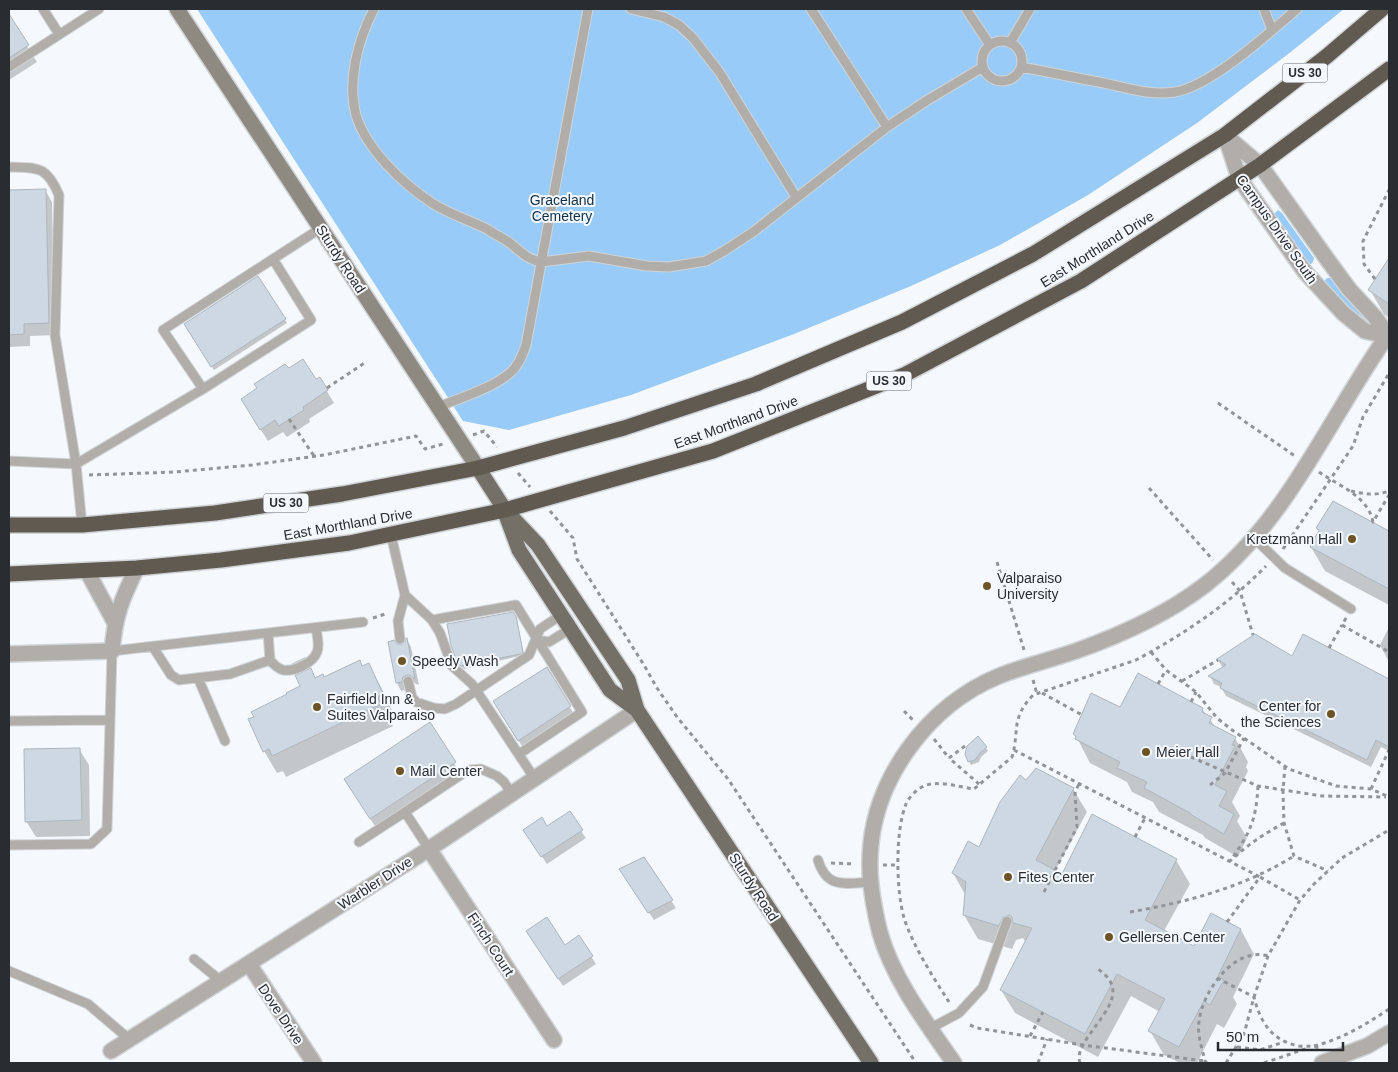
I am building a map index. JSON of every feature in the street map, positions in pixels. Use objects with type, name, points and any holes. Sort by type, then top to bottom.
[{"type":"highway","name":"East Morthland Drive","points":[[9,525],[82,525],[215,513],[342,494],[478,468],[624,428],[756,384],[902,322],[1033,254],[1225,135],[1327,56],[1382,9]]},
{"type":"highway","name":"East Morthland Drive","points":[[9,574],[137,568],[349,544],[505,510],[713,451],[904,375],[1081,281],[1260,165],[1389,68]]},
{"type":"main road","name":"Sturdy Road","points":[[478,468],[505,510],[540,547],[628,680],[637,710],[871,1063]]},
{"type":"main road","name":"Sturdy Road","points":[[505,510],[519,550],[610,690],[637,710]]},
{"type":"street","name":"Sturdy Road","points":[[177,9],[478,468]]},
{"type":"street","name":"Campus Drive South","points":[[1225,135],[1260,165],[1327,260],[1349,289],[1375,317],[1388,336]]},
{"type":"street","name":"Campus Drive South","points":[[1225,135],[1239,178],[1305,272],[1343,313],[1365,331],[1388,336]]},
{"type":"street","points":[[954,1063],[894,967],[881,934],[872,882],[870,858],[875,818],[886,787],[904,756],[923,729],[946,708],[972,690],[998,677],[1094,644],[1140,625],[1171,608],[1204,586],[1254,538],[1281,503],[1308,464],[1370,361],[1388,336]]},
{"type":"street","points":[[9,654],[112,651],[115,623],[120,604],[137,568]]},
{"type":"street","points":[[87,571],[115,623]]},
{"type":"street","name":"Warbler Drive","points":[[111,1051],[428,849],[637,710]]},
{"type":"street","name":"Finch Court","points":[[428,849],[554,1040]]},
{"type":"street","name":"Dove Drive","points":[[249,964],[314,1063]]},
{"type":"street","points":[[1322,1063],[1367,1046],[1389,1033]]},
{"type":"lane","points":[[43,9],[59,34]]},
{"type":"lane","points":[[9,67],[99,9]]},
{"type":"lane","points":[[374,9],[358,48],[353,95],[357,116],[379,155],[400,177],[433,204],[486,229],[530,258],[542,262],[589,256],[647,266],[669,267],[706,261],[753,232],[887,127],[926,101],[983,68]]},
{"type":"lane","points":[[438,407],[501,379],[512,371],[520,361],[526,345],[588,9]]},
{"type":"lane","points":[[631,9],[664,16],[679,25],[693,38],[720,73],[796,197]]},
{"type":"lane","points":[[811,9],[887,127]]},
{"type":"lane","points":[[966,9],[990,45]]},
{"type":"lane","points":[[1010,43],[1030,9]]},
{"type":"lane","points":[[1264,9],[1272,30]]},
{"type":"lane","points":[[1022,67],[1139,91],[1160,94],[1175,92],[1202,82],[1297,9]]},
{"type":"lane","points":[[1003,41],[1010,43],[1020,52],[1022,67],[1018,74],[1010,80],[996,80],[988,75],[983,68],[983,55],[990,45],[1003,41]]},
{"type":"lane","points":[[9,167],[32,168],[44,171],[54,184],[59,195],[55,335],[76,464],[82,525]]},
{"type":"lane","points":[[203,389],[163,330],[320,228]]},
{"type":"lane","points":[[9,461],[76,464],[203,389],[311,320],[273,259]]},
{"type":"lane","points":[[391,535],[405,595],[398,621],[400,639]]},
{"type":"lane","points":[[1254,538],[1274,558],[1298,577],[1351,609]]},
{"type":"lane","points":[[405,595],[432,620],[440,632],[452,666],[472,684],[535,778]]},
{"type":"lane","points":[[432,620],[516,605],[582,712],[519,754]]},
{"type":"lane","points":[[408,681],[412,697],[416,702],[434,708],[445,708],[456,704],[529,655],[537,640],[540,629],[561,615]]},
{"type":"lane","points":[[9,845],[91,844],[107,829],[112,651],[363,622]]},
{"type":"lane","points":[[268,634],[270,660],[275,666],[287,670],[305,664],[317,654],[319,646],[316,628]]},
{"type":"lane","points":[[537,640],[549,642],[570,629]]},
{"type":"lane","points":[[153,647],[171,676],[180,680],[230,674],[270,660]]},
{"type":"lane","points":[[198,678],[225,741]]},
{"type":"lane","points":[[9,720],[109,720]]},
{"type":"lane","points":[[359,842],[468,770],[481,769],[497,776],[504,782],[512,794]]},
{"type":"lane","points":[[405,812],[428,849]]},
{"type":"lane","points":[[818,860],[820,870],[826,878],[833,882],[872,882]]},
{"type":"lane","points":[[931,1028],[959,1013],[983,987],[1007,921]]},
{"type":"lane","points":[[194,959],[222,981]]},
{"type":"lane","points":[[9,971],[88,1004],[129,1039]]},
{"type":"path","points":[[1375,280],[1364,264],[1363,241],[1389,190]]},
{"type":"path","points":[[327,388],[366,362]]},
{"type":"path","points":[[949,1002],[926,964],[905,919],[900,899],[898,866],[901,822],[906,803],[914,792],[925,785],[938,784],[974,788],[1012,757],[1017,719],[1023,706],[1033,695],[1136,660],[1197,624],[1240,591],[1282,550],[1344,462],[1353,446],[1363,417],[1389,376]]},
{"type":"path","points":[[289,419],[314,456]]},
{"type":"path","points":[[76,475],[100,476],[175,472],[252,465],[314,456],[416,436],[425,450]]},
{"type":"path","points":[[1149,488],[1240,591],[1253,635]]},
{"type":"path","points":[[1348,490],[1365,494],[1381,494],[1389,491]]},
{"type":"path","points":[[573,538],[577,559],[657,688],[677,717],[728,780],[916,1063]]},
{"type":"path","points":[[997,562],[1028,666],[1039,693],[1084,716]]},
{"type":"path","points":[[363,622],[402,608]]},
{"type":"path","points":[[1329,648],[1351,609]]},
{"type":"path","points":[[1342,626],[1389,652]]},
{"type":"path","points":[[1151,652],[1166,670],[1196,692],[1217,718],[1285,766],[1336,786],[1371,789],[1389,797],[1322,796],[1258,786],[1191,757]]},
{"type":"path","points":[[1182,681],[1218,660]]},
{"type":"path","points":[[1158,684],[1166,670]]},
{"type":"path","points":[[1191,702],[1196,692]]},
{"type":"path","points":[[1210,785],[1225,773],[1244,738]]},
{"type":"path","points":[[964,746],[949,758],[979,784]]},
{"type":"path","points":[[1014,750],[1259,876],[1300,900]]},
{"type":"path","points":[[1371,789],[1389,750]]},
{"type":"path","points":[[1285,766],[1283,791],[1284,823],[1294,856]]},
{"type":"path","points":[[1044,892],[1077,827],[1075,792],[1079,784]]},
{"type":"path","points":[[1230,861],[1252,825],[1257,806],[1258,786]]},
{"type":"path","points":[[1135,837],[1145,818]]},
{"type":"path","points":[[1230,861],[1264,833],[1284,823]]},
{"type":"path","points":[[1226,1063],[1237,1047],[1249,1019],[1254,997],[1268,956],[1300,900],[1342,858],[1389,830]]},
{"type":"path","points":[[1294,856],[1328,870]]},
{"type":"path","points":[[1130,912],[1159,907],[1204,895],[1259,876],[1294,856]]},
{"type":"path","points":[[1227,922],[1259,876]]},
{"type":"path","points":[[970,1025],[977,1028],[1083,1045],[1206,1062],[1199,1039],[1198,1024],[1201,1010],[1217,978],[1228,968],[1245,958],[1261,954],[1268,956]]},
{"type":"path","points":[[1080,1063],[1083,1045],[1104,1014],[1112,997],[1113,987],[1108,977],[1097,968]]},
{"type":"path","points":[[1217,978],[1254,997],[1259,1013],[1266,1025],[1284,1042],[1301,1046],[1314,1046]]},
{"type":"path","points":[[1264,1063],[1291,1052],[1329,1042],[1355,1031],[1389,1009]]},
{"type":"path","points":[[1030,1036],[1043,1012]]},
{"type":"path","points":[[1038,1063],[1047,1039]]},
{"type":"path","points":[[1237,1047],[1260,1050],[1284,1042]]},
{"type":"green space","name":"Graceland Cemetery","points":[[197,9],[1344,9],[1197,123],[1088,195],[1000,245],[911,286],[794,334],[631,395],[509,430],[463,421]]},
{"type":"green space","points":[[1278,210],[1314,258],[1310,265],[1275,219],[1274,214]]},
{"type":"green space","points":[[1327,278],[1331,278],[1373,325],[1342,303],[1325,284],[1324,281]]},
{"type":"building","points":[[9,14],[29,45],[9,58]]},
{"type":"building","points":[[46,189],[49,323],[24,324],[24,334],[9,335],[9,190]]},
{"type":"building","points":[[1389,258],[1389,304],[1368,290]]},
{"type":"building","points":[[258,276],[286,319],[211,367],[184,324]]},
{"type":"building","points":[[303,359],[316,379],[320,377],[328,390],[303,407],[304,410],[279,426],[275,420],[260,430],[241,399],[257,388],[254,384],[285,364],[289,368]]},
{"type":"building","name":"Kretzmann Hall","points":[[1333,501],[1389,531],[1389,589],[1310,547],[1319,530],[1316,528]]},
{"type":"building","points":[[513,612],[516,616],[523,652],[461,666],[457,662],[447,624]]},
{"type":"building","name":"Center for the Sciences","points":[[1255,634],[1292,656],[1303,634],[1389,679],[1389,747],[1376,740],[1367,760],[1220,688],[1222,683],[1208,676],[1226,665],[1217,659]]},
{"type":"building","name":"Speedy Wash","points":[[406,638],[415,679],[407,675],[403,677],[402,682],[396,683],[388,642],[394,640],[397,644],[401,645],[405,642]]},
{"type":"building","name":"Fairfield Inn & Suites Valparaiso","points":[[360,660],[362,666],[369,663],[383,694],[377,697],[381,704],[272,756],[269,749],[263,752],[248,719],[254,717],[251,712],[300,686],[295,675],[311,668],[315,678],[323,674],[324,677]]},
{"type":"building","points":[[547,667],[571,706],[518,741],[493,701]]},
{"type":"building","name":"Meier Hall","points":[[1138,673],[1203,708],[1202,712],[1212,717],[1209,723],[1236,737],[1232,745],[1235,746],[1215,785],[1227,791],[1219,806],[1234,814],[1224,834],[1144,788],[1147,782],[1117,768],[1120,762],[1075,739],[1076,736],[1073,734],[1091,693],[1120,707]]},
{"type":"building","name":"Mail Center","points":[[430,722],[456,762],[370,819],[344,779]]},
{"type":"building","points":[[978,736],[987,747],[975,760],[968,762],[965,754],[967,746]]},
{"type":"building","points":[[80,748],[82,820],[25,822],[24,749]]},
{"type":"building","name":"Gellersen Center","points":[[1036,768],[1074,788],[1036,860],[1062,874],[1092,814],[1177,859],[1145,920],[1194,946],[1211,913],[1241,929],[1218,976],[1224,980],[1210,1005],[1204,1001],[1179,1047],[1148,1031],[1165,999],[1117,974],[1085,1034],[1000,990],[1032,928],[1013,923],[1012,917],[1009,915],[1003,917],[999,926],[963,915],[966,882],[952,873],[968,841],[979,847],[1000,802],[1020,775],[1026,780]]},
{"type":"building","points":[[570,811],[583,830],[541,857],[523,830],[542,817],[547,826]]},
{"type":"building","points":[[644,857],[673,900],[648,913],[619,869]]},
{"type":"building","points":[[547,917],[565,945],[579,935],[593,956],[558,979],[526,931]]},
{"type":"place","name":"Kretzmann Hall","points":[[1352,539]]},
{"type":"place","name":"Valparaiso University","points":[[987,586]]},
{"type":"place","name":"Speedy Wash","points":[[402,661]]},
{"type":"place","name":"Fairfield Inn & Suites Valparaiso","points":[[317,707]]},
{"type":"place","name":"Center for the Sciences","points":[[1331,714]]},
{"type":"place","name":"Meier Hall","points":[[1146,752]]},
{"type":"place","name":"Mail Center","points":[[400,771]]},
{"type":"place","name":"Fites Center","points":[[1008,877]]},
{"type":"place","name":"Gellersen Center","points":[[1109,937]]}]
